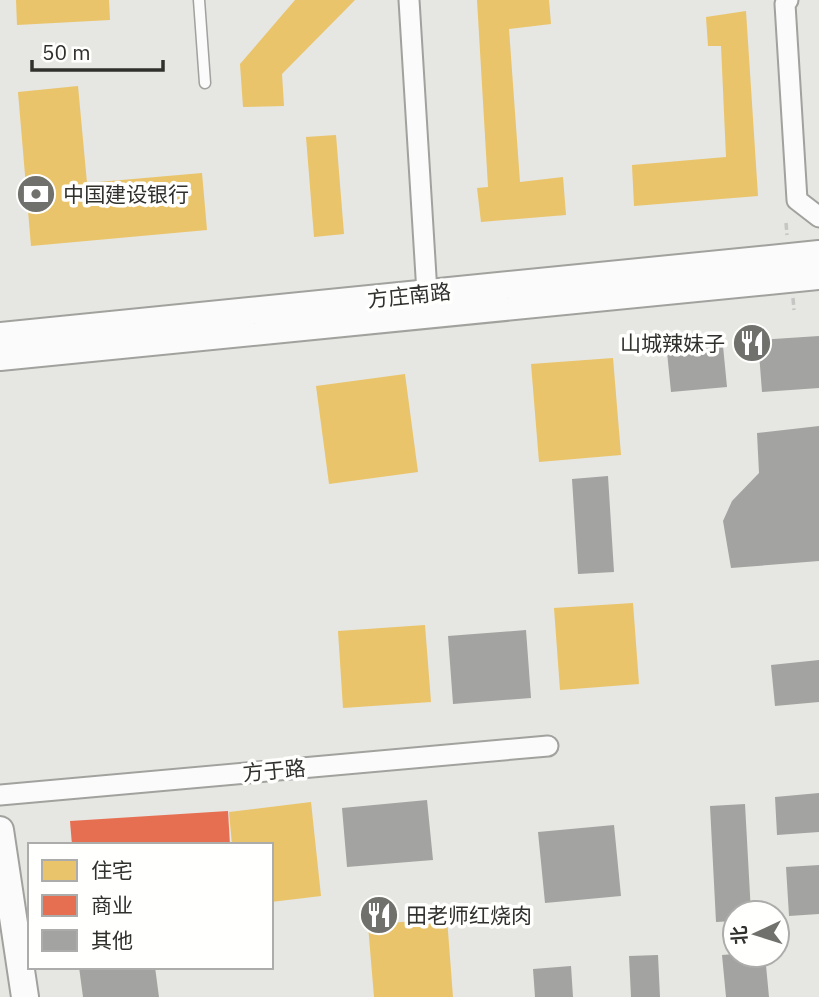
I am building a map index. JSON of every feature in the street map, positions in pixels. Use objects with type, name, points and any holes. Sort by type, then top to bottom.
[{"type":"main road","name":"方庄南路","points":[[0,336],[819,254]]},
{"type":"main road","name":"方庄南路","points":[[0,357],[819,276]]},
{"type":"main road","points":[[0,830],[25,997]]},
{"type":"street","points":[[409,0],[427,293]]},
{"type":"street","points":[[788,0],[785,4],[797,200],[819,217]]},
{"type":"street","name":"方于路","points":[[0,795],[548,746]]},
{"type":"lane","points":[[199,0],[205,83]]},
{"type":"building: 住宅","points":[[16,0],[109,0],[110,20],[17,25]]},
{"type":"building: 住宅","points":[[295,0],[355,0],[282,74],[284,106],[243,107],[240,64]]},
{"type":"building: 住宅","points":[[477,0],[549,0],[551,24],[509,29],[520,182],[563,177],[566,215],[481,222],[477,188],[488,187]]},
{"type":"building: 住宅","points":[[746,11],[758,196],[634,206],[632,165],[726,157],[721,46],[708,46],[706,17]]},
{"type":"building: 住宅","points":[[78,86],[87,183],[202,173],[207,230],[31,246],[18,92]]},
{"type":"building: 住宅","points":[[336,135],[344,234],[314,237],[306,137]]},
{"type":"building: 住宅","points":[[613,358],[621,455],[539,462],[531,364]]},
{"type":"building: 住宅","points":[[405,374],[418,472],[329,484],[316,386]]},
{"type":"building: 住宅","points":[[633,603],[639,684],[560,690],[554,608]]},
{"type":"building: 住宅","points":[[425,625],[431,702],[343,708],[338,631]]},
{"type":"building: 住宅","points":[[311,802],[321,896],[273,902],[273,843],[232,843],[229,812]]},
{"type":"building: 住宅","points":[[447,918],[453,997],[374,997],[368,925]]},
{"type":"building: 商业","points":[[228,811],[230,843],[72,843],[70,821]]},
{"type":"building: 其他","points":[[819,336],[819,388],[762,392],[758,340]]},
{"type":"building: 其他","points":[[723,346],[727,387],[671,392],[667,352]]},
{"type":"building: 其他","points":[[819,426],[819,561],[731,568],[723,521],[732,501],[759,473],[757,433]]},
{"type":"building: 其他","points":[[608,476],[614,572],[578,574],[572,479]]},
{"type":"building: 其他","points":[[526,630],[531,698],[453,704],[448,636]]},
{"type":"building: 其他","points":[[819,660],[819,702],[775,706],[771,665]]},
{"type":"building: 其他","points":[[819,793],[819,832],[777,835],[775,797]]},
{"type":"building: 其他","points":[[427,800],[433,860],[347,867],[342,808]]},
{"type":"building: 其他","points":[[745,804],[750,899],[721,899],[721,922],[716,922],[710,806]]},
{"type":"building: 其他","points":[[614,825],[621,896],[545,903],[538,832]]},
{"type":"building: 其他","points":[[819,865],[819,914],[791,916],[786,867]]},
{"type":"building: 其他","points":[[658,955],[660,997],[631,997],[629,956]]},
{"type":"building: 其他","points":[[571,966],[573,997],[535,997],[533,969]]},
{"type":"building: 其他","points":[[79,969],[155,969],[159,997],[83,997]]},
{"type":"building: 其他","points":[[723,969],[766,969],[769,997],[726,997]]},
{"type":"place","name":"中国建设银行","points":[[36,194]]},
{"type":"place","name":"山城辣妹子","points":[[752,343]]},
{"type":"place","name":"田老师红烧肉","points":[[379,915]]}]
